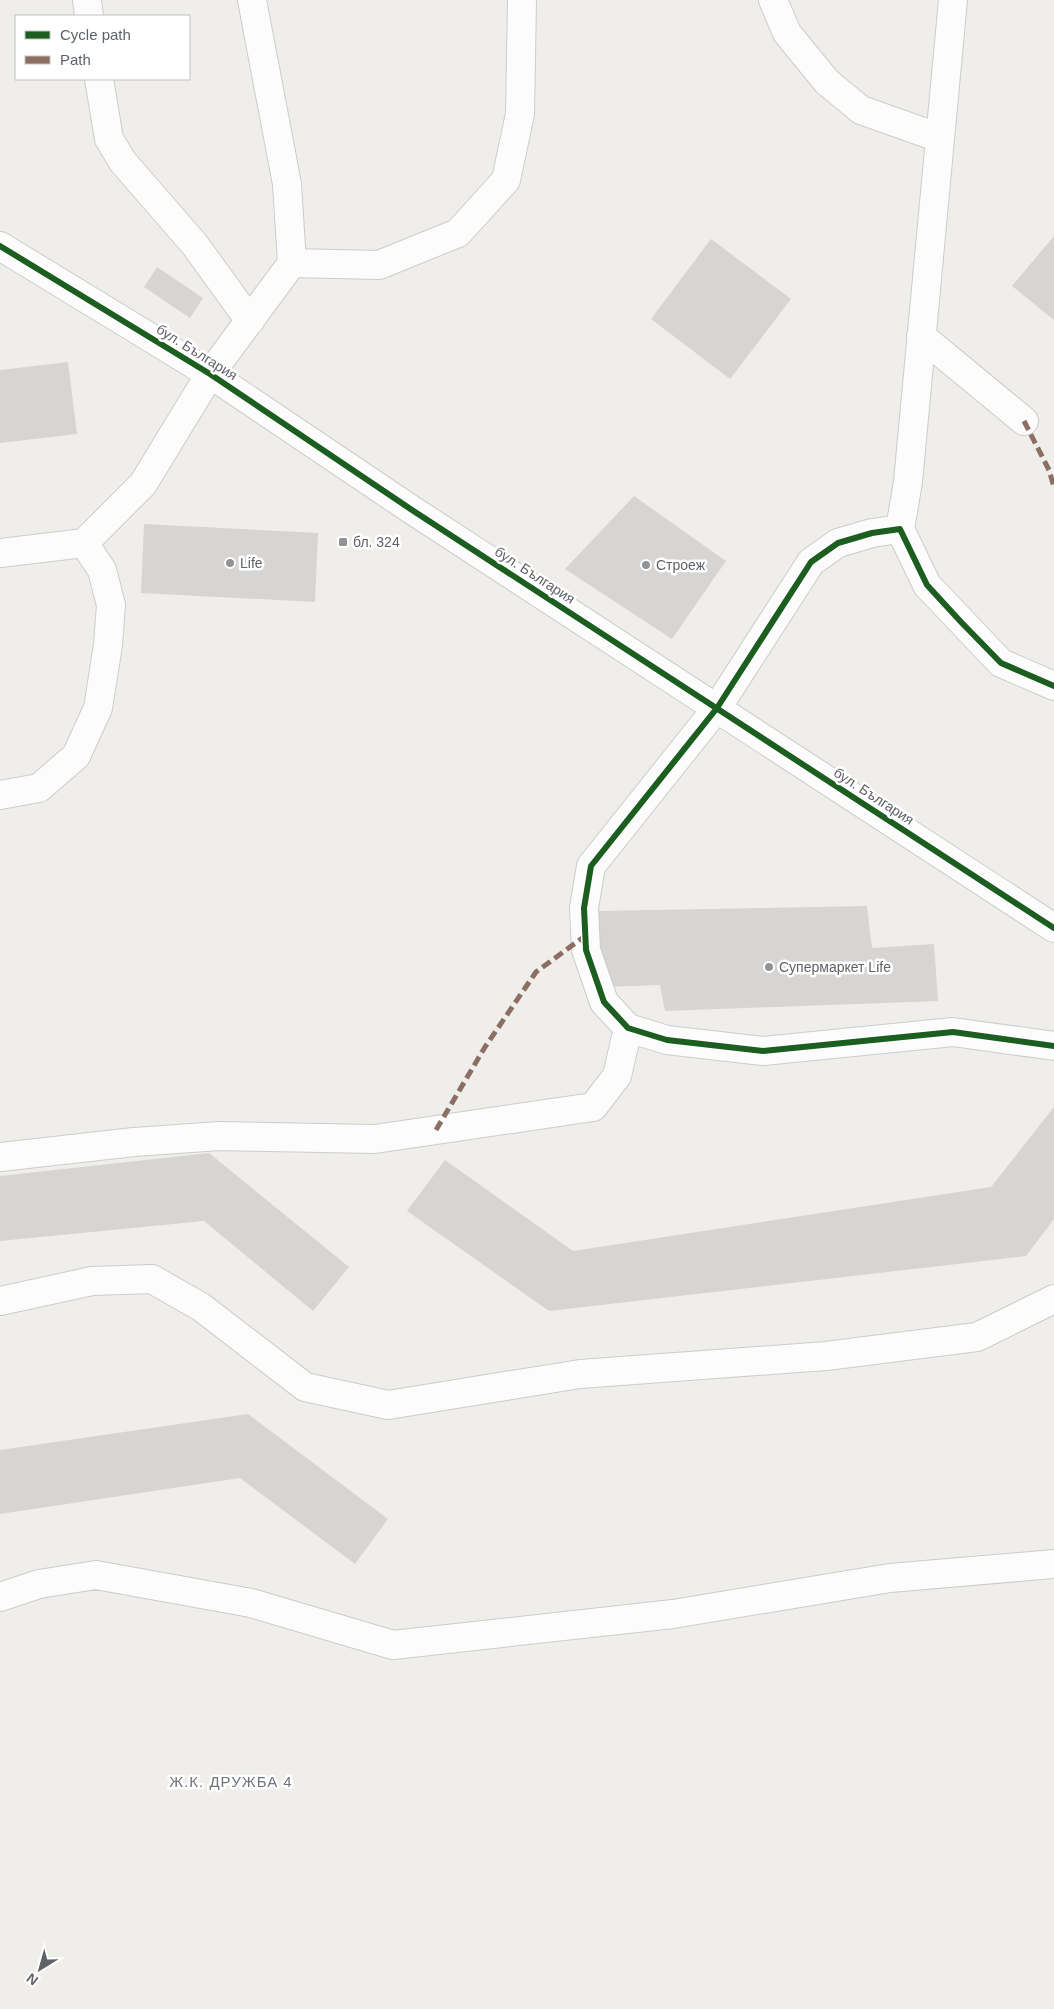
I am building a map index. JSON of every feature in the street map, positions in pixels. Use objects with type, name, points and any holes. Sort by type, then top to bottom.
[{"type":"street","points":[[87,0],[90,15]]},
{"type":"street","points":[[0,553],[84,543],[142,484],[210,374],[292,263],[286,184],[252,0]]},
{"type":"street","points":[[292,263],[379,265],[458,234],[506,180],[520,114],[522,0]]},
{"type":"street","points":[[774,0],[787,33],[826,82],[861,110],[940,138]]},
{"type":"street","points":[[953,0],[908,482],[900,529],[927,585],[1001,663],[1054,686]]},
{"type":"street","points":[[99,80],[109,138],[123,162],[195,245],[250,321]]},
{"type":"street","name":"бул. България","points":[[0,246],[210,374],[412,510],[1054,928]]},
{"type":"street","points":[[922,336],[1024,421]]},
{"type":"street","points":[[900,529],[872,533],[838,543],[811,562],[717,708],[591,866],[584,908],[586,950],[604,1002],[628,1028],[667,1040],[764,1050],[953,1032],[1054,1046]]},
{"type":"street","points":[[0,795],[39,788],[76,756],[98,708],[112,605],[102,570],[84,543]]},
{"type":"street","points":[[0,1157],[134,1142],[220,1136],[375,1139],[592,1107],[617,1076],[628,1028]]},
{"type":"street","points":[[0,1301],[92,1281],[152,1280],[201,1307],[305,1387],[388,1405],[580,1374],[826,1356],[977,1337],[1054,1299]]},
{"type":"street","points":[[0,1597],[40,1584],[96,1574],[251,1603],[393,1645],[673,1614],[890,1578],[1054,1564]]},
{"type":"building","points":[[1054,236],[1054,320],[1012,286]]},
{"type":"building","points":[[711,239],[791,299],[730,379],[651,319]]},
{"type":"building","points":[[157,267],[203,298],[190,318],[144,287]]},
{"type":"building","points":[[68,362],[77,434],[0,443],[0,370]]},
{"type":"building","name":"Строеж","points":[[634,496],[726,561],[672,639],[565,569]]},
{"type":"building","name":"Life","points":[[144,524],[318,533],[315,602],[141,593]]},
{"type":"building","name":"Супермаркет Life","points":[[867,906],[872,948],[934,944],[938,1001],[665,1011],[660,985],[604,987],[597,911]]},
{"type":"building","points":[[1054,1107],[1054,1219],[1026,1256],[549,1311],[407,1211],[445,1160],[573,1251],[991,1187]]},
{"type":"building","points":[[209,1153],[349,1267],[313,1311],[204,1221],[0,1241],[0,1176]]},
{"type":"building","points":[[248,1414],[388,1519],[355,1564],[240,1478],[0,1514],[0,1450]]},
{"type":"marked path","points":[[1024,421],[1049,470],[1054,487]]},
{"type":"marked path","points":[[436,1130],[485,1047],[536,972],[585,936]]},
{"type":"cycle path","points":[[0,246],[210,374],[412,510],[1054,928]]},
{"type":"cycle path","points":[[1054,686],[1001,663],[927,585],[900,529],[872,533],[838,543],[811,562],[717,708],[591,866],[584,908],[586,950],[604,1002],[628,1028],[667,1040],[763,1051],[953,1032],[1054,1046]]},
{"type":"place","name":"бл. 324","points":[[343,542]]},
{"type":"place","name":"Life","points":[[230,563]]},
{"type":"place","name":"Строеж","points":[[646,565]]},
{"type":"place","name":"Супермаркет Life","points":[[769,967]]},
{"type":"district","name":"Ж.К. ДРУЖБА 4","points":[[231,1782]]}]
